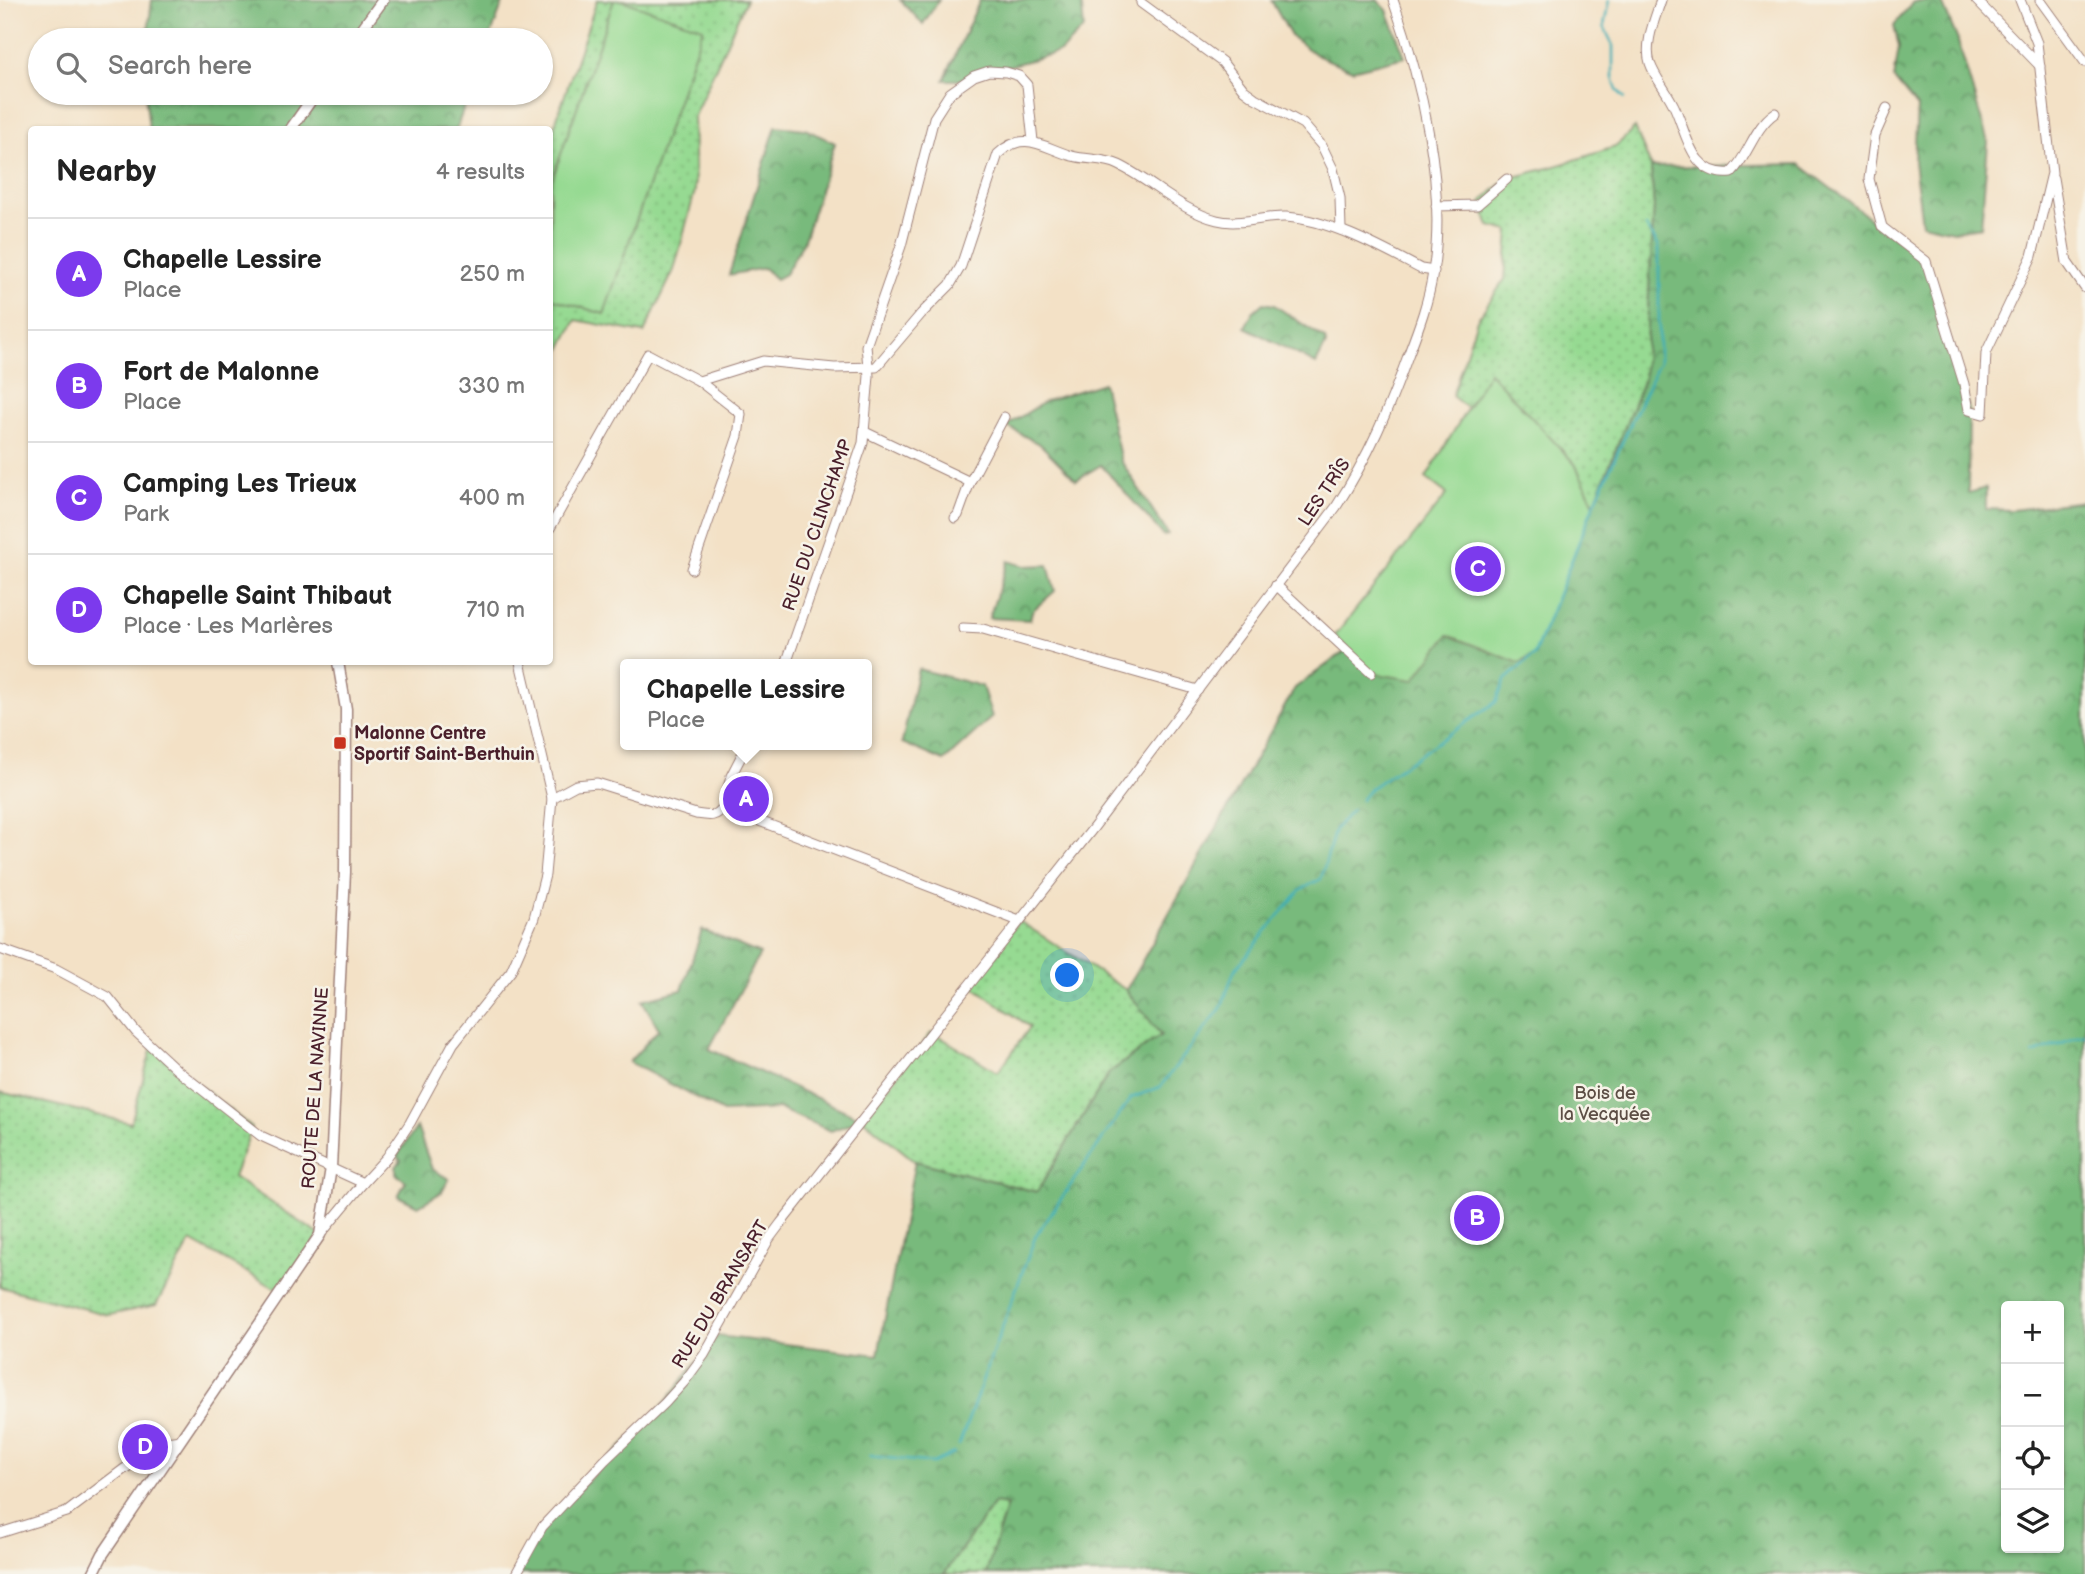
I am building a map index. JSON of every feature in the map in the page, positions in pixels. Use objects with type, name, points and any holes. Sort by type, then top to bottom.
[{"type":"street","points":[[363,28],[383,0]]},
{"type":"street","name":"LES TRÎS","points":[[1019,921],[1336,507],[1378,436],[1419,327],[1434,271],[1436,206],[1424,107],[1412,54],[1393,0]]},
{"type":"street","points":[[1661,0],[1651,33],[1650,62],[1674,105],[1693,154],[1700,163],[1711,171],[1731,173],[1759,129],[1775,113]]},
{"type":"street","points":[[1976,0],[2040,66]]},
{"type":"street","points":[[2020,0],[2038,43],[2052,173],[2067,262],[2085,288]]},
{"type":"street","points":[[2040,0],[2085,62]]},
{"type":"street","points":[[1141,4],[1222,62],[1244,90],[1303,124],[1322,146],[1333,169],[1340,198],[1340,230]]},
{"type":"street","name":"RUE DU CLINCHAMP","points":[[788,659],[863,443],[869,376],[869,337],[901,246],[934,118],[950,93],[974,76],[999,70],[1020,76],[1029,91],[1033,141]]},
{"type":"street","points":[[293,126],[308,105]]},
{"type":"street","points":[[1887,108],[1875,135],[1869,180],[1882,227],[1926,261],[1964,384],[1969,410],[1983,414],[1986,353],[2032,256],[2052,173]]},
{"type":"street","points":[[699,381],[762,361],[834,368],[876,368],[921,314],[950,285],[961,266],[998,154],[1007,145],[1033,141],[1073,156],[1116,163],[1201,215],[1227,222],[1288,217],[1340,230],[1421,269],[1434,271]]},
{"type":"street","points":[[1436,206],[1477,205],[1507,179]]},
{"type":"street","points":[[553,523],[648,354],[699,381],[741,414],[738,436],[692,569]]},
{"type":"street","points":[[955,518],[1004,417]]},
{"type":"street","points":[[865,432],[971,482]]},
{"type":"street","points":[[1276,585],[1371,673]]},
{"type":"street","points":[[963,628],[984,629],[1198,690]]},
{"type":"street","name":"ROUTE DE LA NAVINNE","points":[[93,1574],[103,1554],[320,1235],[331,1168],[345,872],[346,709],[339,665]]},
{"type":"street","points":[[320,1235],[387,1157],[411,1123],[453,1044],[511,971],[534,919],[545,875],[552,798],[521,665]]},
{"type":"street","points":[[552,798],[576,785],[597,783],[696,814],[712,816],[719,814],[723,807],[731,776],[744,750]]},
{"type":"street","points":[[723,807],[1019,921]]},
{"type":"street","name":"RUE DU BRANSART","points":[[516,1574],[542,1527],[684,1382],[704,1355],[775,1231],[1019,921]]},
{"type":"street","points":[[0,949],[56,969],[108,998],[136,1032],[177,1070],[261,1136],[363,1183]]},
{"type":"street","points":[[0,1533],[67,1512],[124,1469],[167,1442],[180,1440]]},
{"type":"green space","points":[[152,0],[504,0],[494,28],[148,28]]},
{"type":"green space","points":[[597,0],[746,0],[693,118],[695,191],[674,270],[644,333],[576,320],[553,364],[553,130]]},
{"type":"green space","points":[[614,0],[621,0],[703,28],[604,314],[553,299],[553,177]]},
{"type":"green space","points":[[900,0],[939,0],[923,24]]},
{"type":"green space","points":[[980,0],[1081,0],[1084,28],[1060,52],[958,80],[944,80]]},
{"type":"green space","points":[[1271,0],[1377,0],[1387,10],[1405,57],[1352,70],[1316,55],[1291,36]]},
{"type":"green space","points":[[1941,1],[1957,38],[1988,142],[1981,227],[1953,231],[1922,224],[1914,162],[1917,107],[1894,79],[1899,47],[1894,25],[1913,2]]},
{"type":"green space","points":[[146,105],[465,105],[457,126],[149,126]]},
{"type":"green space","points":[[776,126],[805,129],[835,143],[803,243],[785,274],[776,279],[764,268],[729,275]]},
{"type":"green space","points":[[1635,128],[1651,167],[1654,207],[1644,379],[1594,504],[1575,464],[1489,373],[1467,408],[1452,396],[1477,320],[1505,279],[1509,231],[1489,226],[1481,202],[1507,179],[1615,147]]},
{"type":"green space","name":"Bois de la Vecquée","points":[[1799,164],[1926,261],[1969,410],[1968,493],[1986,488],[1986,509],[2012,510],[2085,501],[2085,1574],[986,1574],[1007,1505],[994,1503],[944,1574],[516,1574],[542,1527],[665,1403],[717,1336],[878,1355],[915,1161],[1037,1192],[1109,1073],[1161,1035],[1126,990],[1295,688],[1344,652],[1448,635],[1519,663],[1534,655],[1644,379],[1654,207],[1651,167]]},
{"type":"green space","points":[[1263,303],[1274,305],[1325,339],[1326,344],[1316,364],[1245,327],[1253,312]]},
{"type":"green space","points":[[1489,372],[1575,464],[1594,504],[1534,655],[1519,663],[1448,635],[1414,680],[1371,673],[1335,636],[1447,494],[1426,478]]},
{"type":"green space","points":[[1103,383],[1121,461],[1168,534],[1164,536],[1101,465],[1076,480],[1041,445],[1006,426],[1046,401]]},
{"type":"green space","points":[[1008,561],[1024,566],[1048,565],[1055,591],[1032,611],[1030,620],[989,618]]},
{"type":"green space","points":[[918,669],[982,686],[992,717],[944,761],[902,743]]},
{"type":"green space","points":[[1019,921],[1126,990],[1161,1035],[1109,1073],[1037,1192],[915,1161],[863,1119],[932,1032],[998,1072],[1030,1027],[970,984]]},
{"type":"green space","points":[[702,930],[760,954],[709,1049],[863,1119],[831,1131],[779,1109],[723,1112],[629,1062],[659,1029],[642,1000],[682,990]]},
{"type":"green space","points":[[152,1047],[252,1128],[233,1177],[320,1235],[282,1292],[191,1241],[156,1305],[109,1315],[0,1287],[0,1092],[131,1123]]},
{"type":"green space","points":[[417,1127],[432,1169],[449,1179],[442,1192],[418,1206],[398,1196],[406,1181],[396,1174],[396,1167],[401,1160],[397,1156]]},
{"type":"green space","points":[[994,1503],[1007,1504],[986,1574],[944,1574]]},
{"type":"waterway","points":[[1609,0],[1604,26],[1613,46],[1613,78],[1617,90],[1625,98]]},
{"type":"waterway","points":[[1361,800],[1371,788],[1496,702],[1505,680],[1534,655],[1594,504],[1659,362],[1659,246],[1646,227]]},
{"type":"waterway","points":[[959,1445],[1036,1235],[1131,1098],[1160,1087],[1221,1008],[1234,971],[1300,890],[1321,879],[1335,829],[1352,810]]},
{"type":"waterway","points":[[2033,1054],[2085,1034]]},
{"type":"waterway","points":[[870,1456],[933,1463],[954,1453]]},
{"type":"place","name":"Camping Les Trieux","points":[[1478,569]]},
{"type":"place","name":"Malonne Centre Sportif Saint-Berthuin","points":[[340,743]]},
{"type":"place","name":"Chapelle Lessire","points":[[746,799]]},
{"type":"place","name":"Fort de Malonne","points":[[1477,1218]]},
{"type":"place","name":"Chapelle Saint Thibaut","points":[[145,1447]]}]
